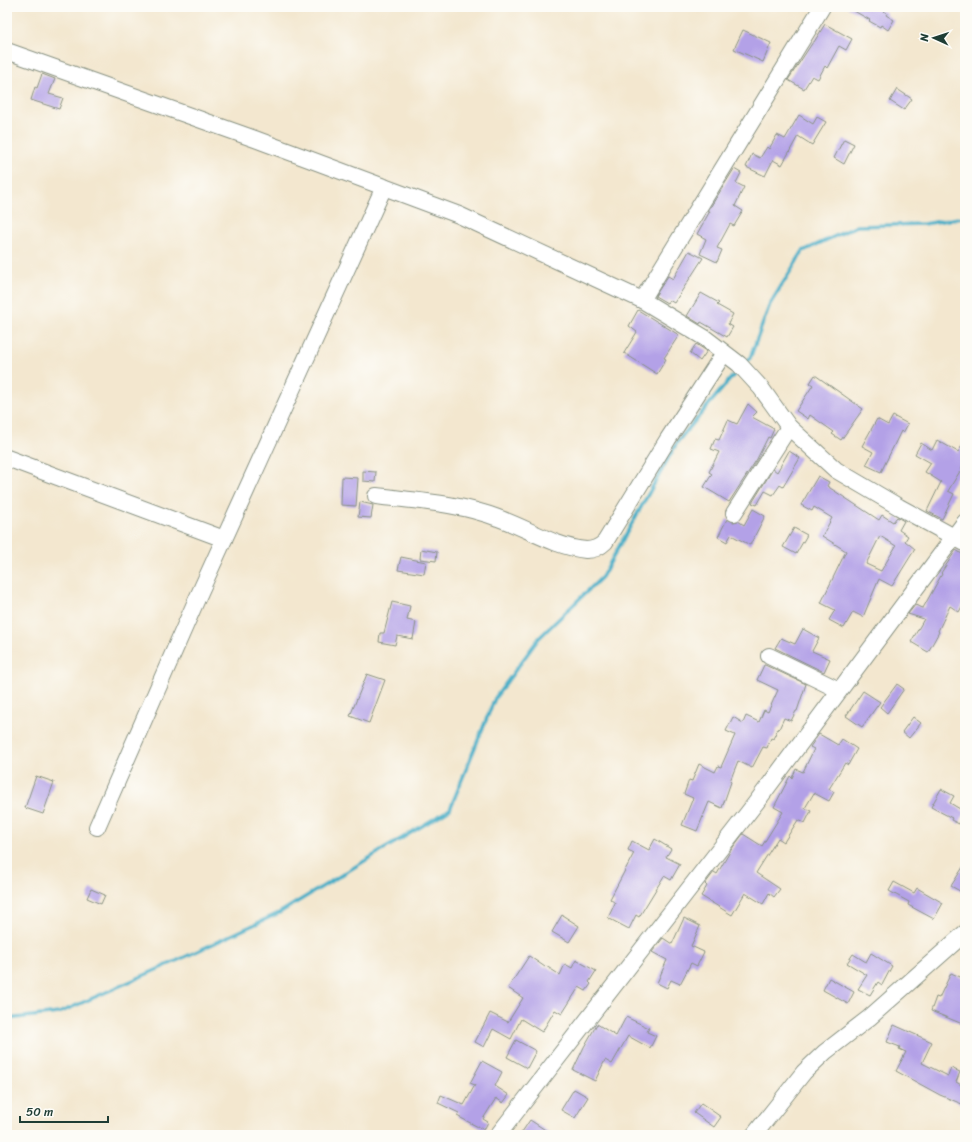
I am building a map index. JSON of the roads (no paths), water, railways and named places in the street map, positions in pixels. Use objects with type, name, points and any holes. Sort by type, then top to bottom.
[{"type":"street","points":[[642,300],[822,7]]},
{"type":"street","points":[[7,51],[256,139],[459,215],[642,300],[705,338],[742,368],[761,388],[789,428],[845,476],[899,508],[959,540]]},
{"type":"street","points":[[97,827],[224,539],[384,187]]},
{"type":"street","points":[[376,496],[446,504],[498,518],[556,542],[588,550],[600,547],[605,542],[668,439],[724,353]]},
{"type":"street","points":[[734,513],[789,428]]},
{"type":"street","points":[[7,458],[224,539]]},
{"type":"street","points":[[498,1135],[753,806],[839,690],[959,540],[965,522]]},
{"type":"street","points":[[769,656],[839,690]]},
{"type":"street","points":[[754,1135],[804,1072],[825,1052],[869,1018],[965,933]]},
{"type":"waterway","points":[[744,364],[750,358],[770,304],[803,251],[857,226],[924,224],[965,217]]},
{"type":"waterway","points":[[7,1019],[59,1013],[279,913],[450,809],[495,698],[539,638],[602,577],[678,441],[738,370]]}]
